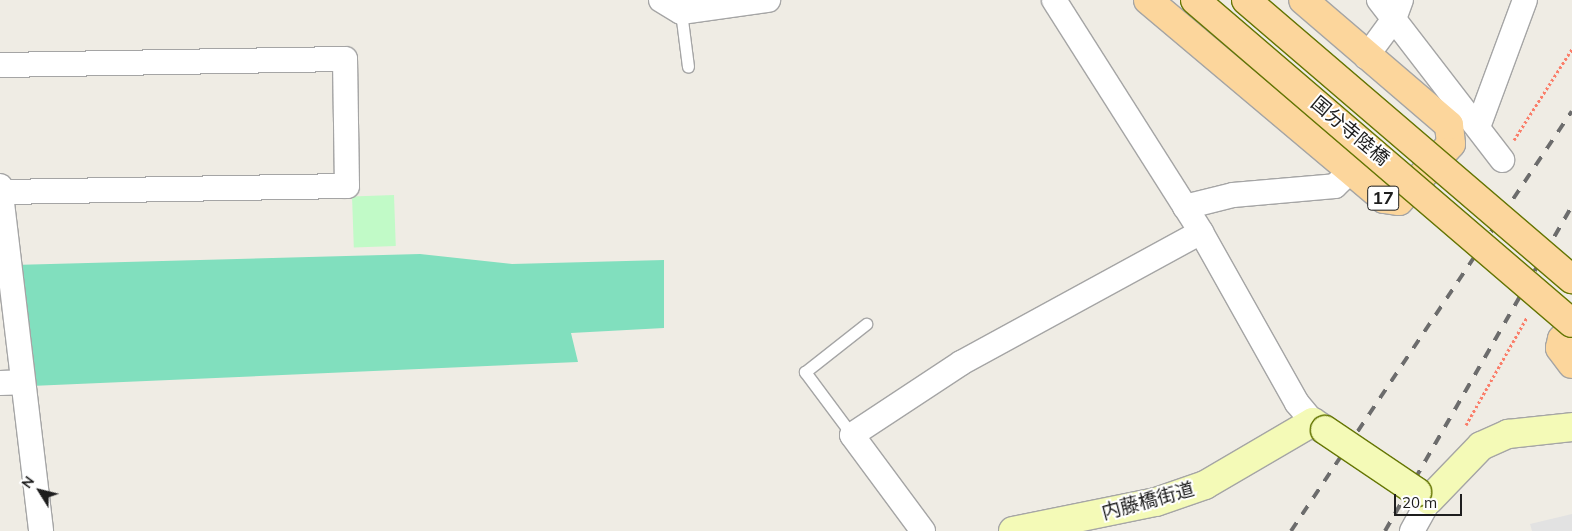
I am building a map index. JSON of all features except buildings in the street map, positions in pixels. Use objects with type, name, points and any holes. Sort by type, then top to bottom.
[{"type":"main road","name":"17","points":[[1148,0],[1384,199],[1399,201],[1451,144],[1453,134],[1449,125],[1366,57],[1303,0]]},
{"type":"main road","name":"国分寺陸橋","points":[[1195,0],[1572,323]]},
{"type":"main road","name":"国分寺陸橋","points":[[1246,0],[1572,279]]},
{"type":"main road","points":[[1572,328],[1562,339],[1560,348],[1572,364]]},
{"type":"street","points":[[661,0],[680,6],[768,0]]},
{"type":"street","points":[[1054,0],[1185,207],[1297,403],[1319,426],[1423,496]]},
{"type":"street","points":[[1380,0],[1398,10],[1502,160]]},
{"type":"street","points":[[1478,127],[1525,0]]},
{"type":"street","points":[[1366,57],[1398,10]]},
{"type":"street","points":[[0,65],[346,59],[347,186],[0,189],[11,383],[42,531]]},
{"type":"street","points":[[1185,207],[1233,195],[1335,186],[1350,171]]},
{"type":"street","points":[[923,531],[852,435],[961,363],[1200,232]]},
{"type":"street","name":"内藤橋街道","points":[[1013,531],[1156,502],[1205,485],[1319,426]]},
{"type":"street","points":[[1412,531],[1423,496],[1481,446],[1508,434],[1572,428]]},
{"type":"lane","points":[[680,6],[688,67]]},
{"type":"lane","points":[[852,435],[805,372],[866,324]]},
{"type":"path","points":[[1502,160],[1572,49]]},
{"type":"path","points":[[1464,429],[1533,308]]},
{"type":"green space","points":[[394,195],[396,246],[354,247],[352,196]]},
{"type":"green space","points":[[420,254],[512,264],[664,260],[664,328],[571,333],[578,362],[31,386],[13,265]]},
{"type":"shaded area","points":[[1572,514],[1572,531],[1532,531],[1530,524]]},
{"type":"railway","points":[[1291,531],[1572,111]]},
{"type":"railway","points":[[1385,531],[1572,206]]}]
